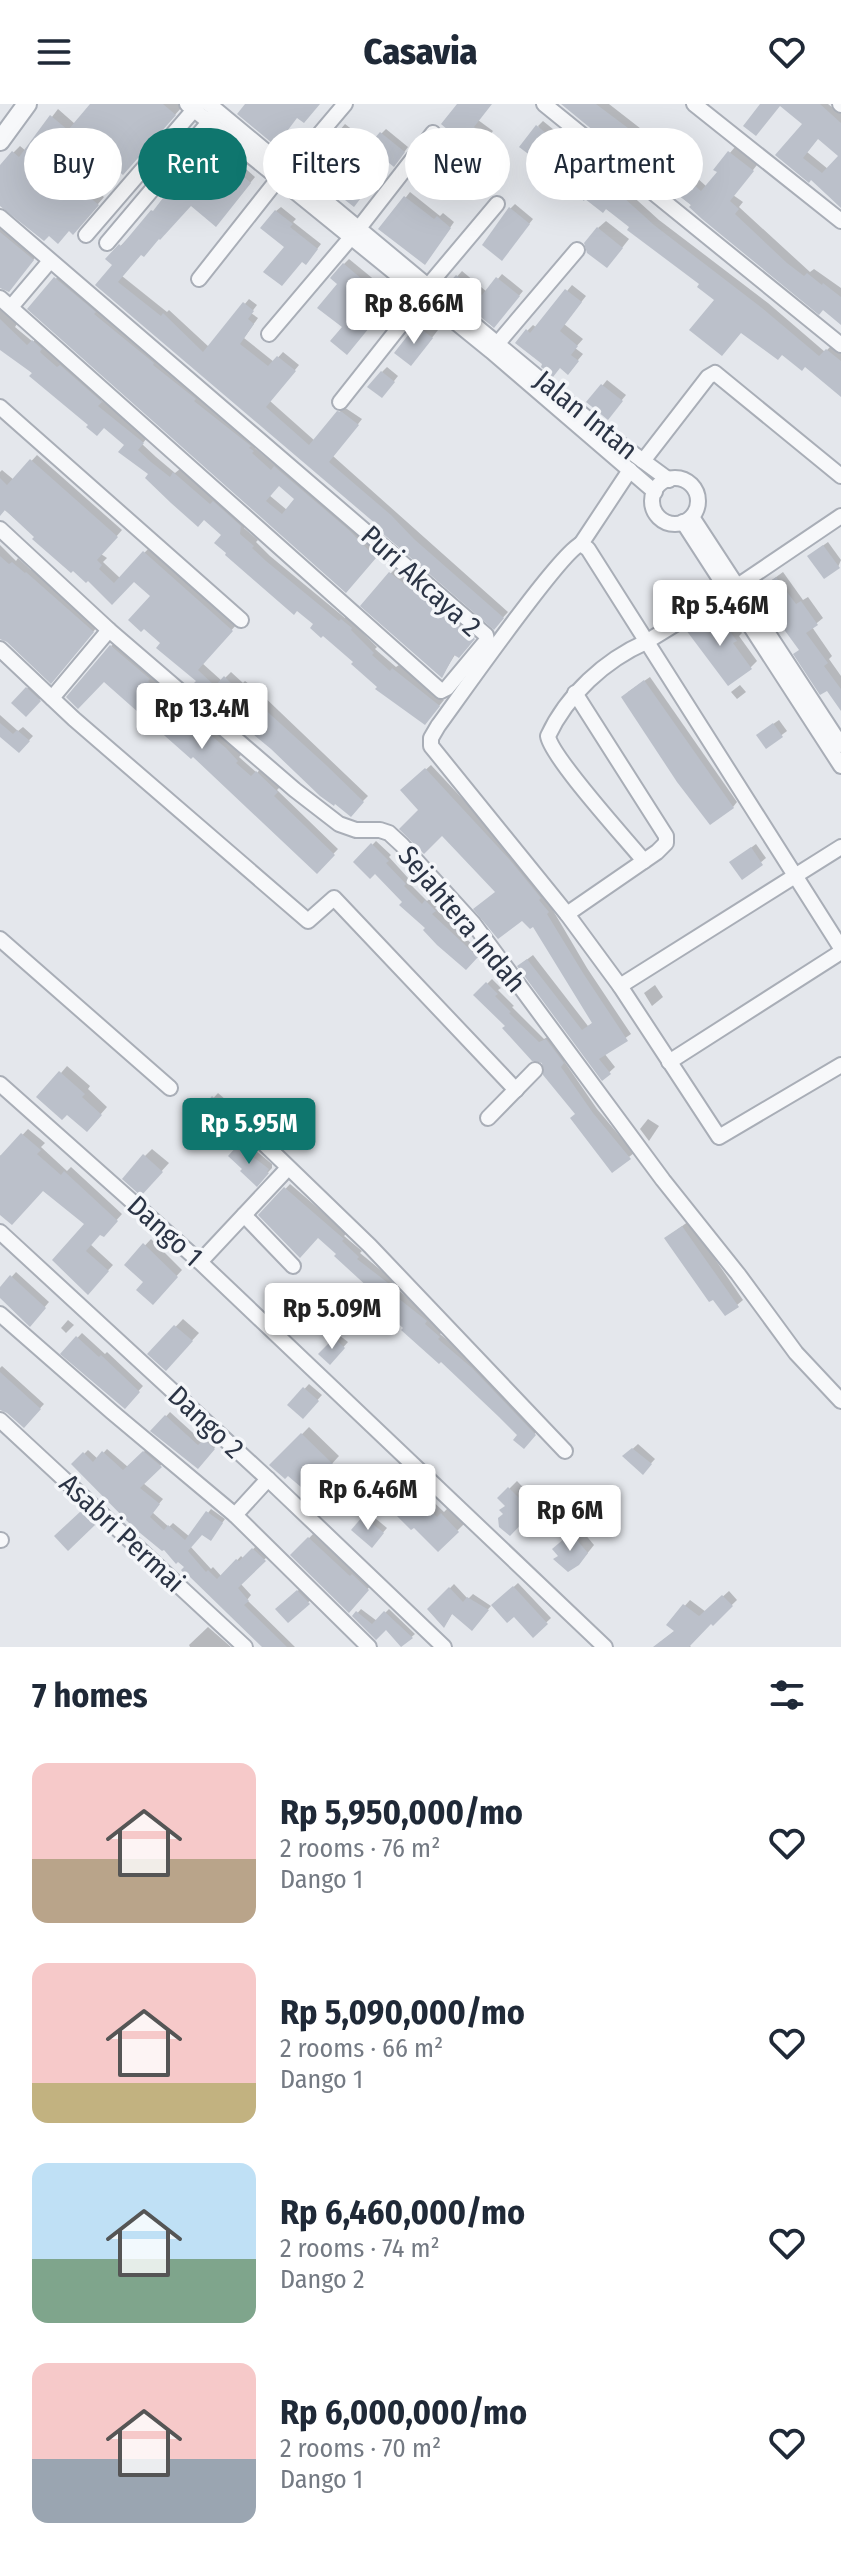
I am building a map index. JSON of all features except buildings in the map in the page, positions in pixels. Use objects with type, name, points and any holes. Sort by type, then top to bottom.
[{"type":"street","points":[[0,141],[27,104]]},
{"type":"street","points":[[324,128],[345,104]]},
{"type":"street","points":[[544,104],[841,345]]},
{"type":"street","points":[[694,104],[841,221]]},
{"type":"street","points":[[209,109],[263,156]]},
{"type":"street","points":[[86,235],[209,109]]},
{"type":"street","points":[[107,243],[209,109]]},
{"type":"street","points":[[269,334],[405,168]]},
{"type":"street","points":[[199,279],[263,200]]},
{"type":"street","points":[[315,200],[636,465],[655,492]]},
{"type":"street","points":[[340,402],[497,204]]},
{"type":"street","name":"Puri Akcaya 2","points":[[0,217],[486,635],[487,640],[447,688],[441,691],[5,303]]},
{"type":"street","points":[[494,347],[577,250]]},
{"type":"street","points":[[5,303],[50,261]]},
{"type":"street","points":[[841,476],[715,373],[708,377],[636,465],[581,544],[571,549],[550,576],[431,738],[431,746],[567,914],[620,986],[719,1137],[841,1065]]},
{"type":"street","points":[[0,407],[241,620]]},
{"type":"street","name":"Jalan Intan","points":[[636,465],[669,480]]},
{"type":"street","points":[[681,479],[693,488],[698,502],[688,519],[673,524],[660,518],[653,506],[655,492],[659,485],[681,479]]},
{"type":"street","points":[[644,861],[595,804],[548,741],[552,727],[587,681],[631,648],[734,588],[841,516]]},
{"type":"street","points":[[688,519],[841,745]]},
{"type":"street","name":"Sejahtera Indah","points":[[0,529],[109,630],[295,790],[339,824],[356,830],[380,830],[389,833],[402,845],[473,923],[663,1180],[796,1353],[841,1401]]},
{"type":"street","points":[[581,544],[588,549],[841,950],[669,1062]]},
{"type":"street","points":[[734,588],[841,766]]},
{"type":"street","points":[[52,698],[109,630]]},
{"type":"street","points":[[0,649],[308,921],[334,898],[516,1090]]},
{"type":"street","points":[[567,914],[666,843],[666,836],[575,693]]},
{"type":"street","points":[[620,986],[841,847]]},
{"type":"street","points":[[0,939],[170,1088]]},
{"type":"street","points":[[488,1118],[535,1070]]},
{"type":"street","name":"Dango 1","points":[[0,1084],[200,1262],[605,1647]]},
{"type":"street","points":[[253,1133],[370,1246],[565,1451]]},
{"type":"street","points":[[200,1262],[288,1168]]},
{"type":"street","points":[[244,1215],[293,1266]]},
{"type":"street","name":"Dango 2","points":[[0,1232],[268,1479],[444,1647]]},
{"type":"street","points":[[0,1314],[235,1515],[369,1647]]},
{"type":"street","name":"Asabri Permai","points":[[0,1420],[245,1647]]},
{"type":"street","points":[[235,1515],[268,1479]]}]
